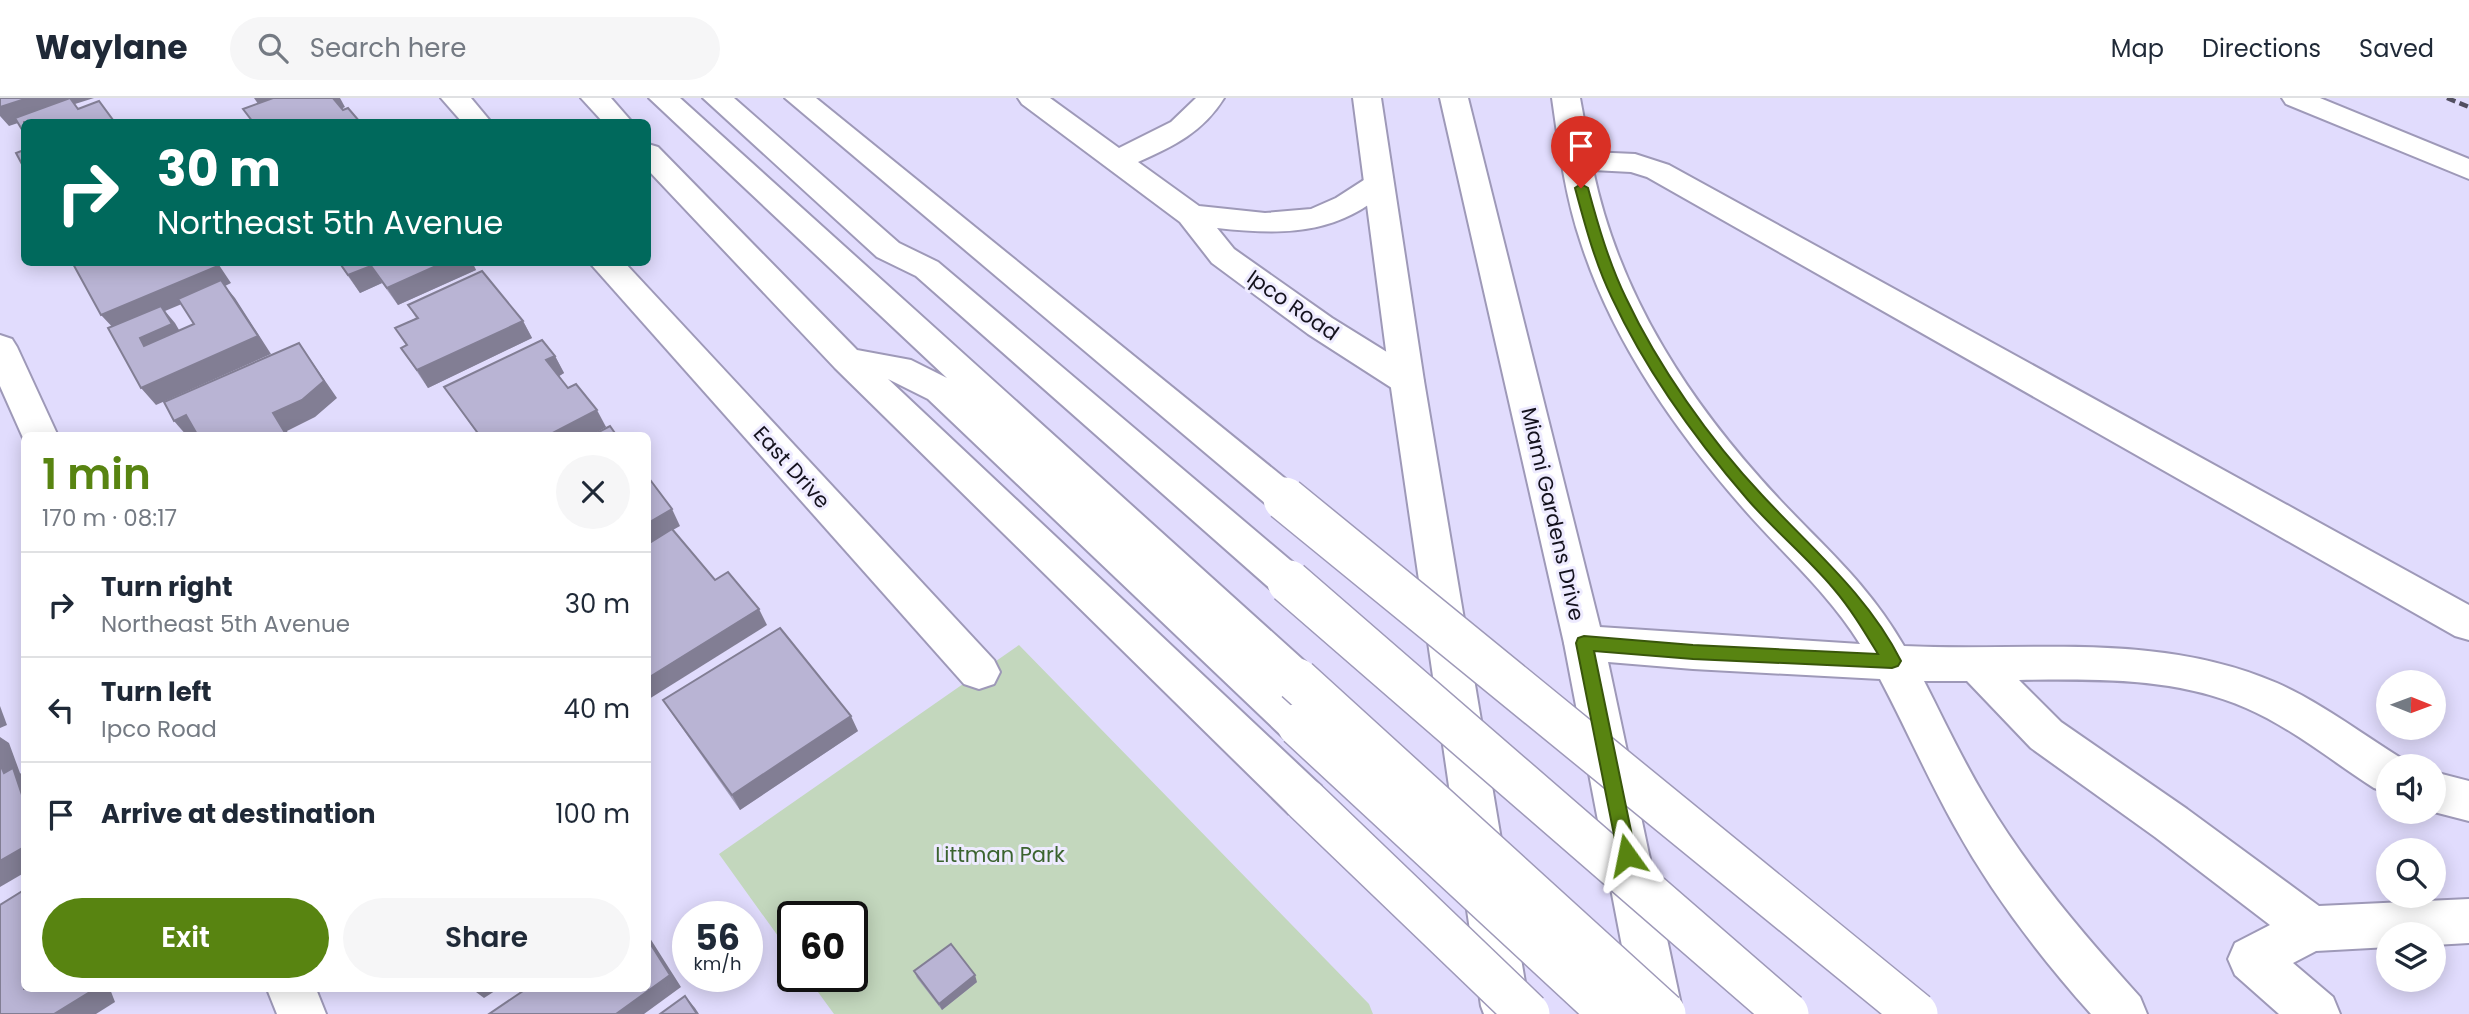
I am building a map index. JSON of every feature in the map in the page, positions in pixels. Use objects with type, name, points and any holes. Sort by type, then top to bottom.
[{"type":"main road","points":[[455,98],[474,119]]},
{"type":"main road","points":[[595,98],[615,119]]},
{"type":"main road","points":[[663,98],[1661,1014]]},
{"type":"main road","points":[[717,98],[888,250],[927,269],[1787,1014]]},
{"type":"main road","points":[[746,98],[908,237],[927,269]]},
{"type":"main road","points":[[799,98],[1284,499],[1916,1014]]},
{"type":"main road","name":"Ipco Road","points":[[1032,98],[1191,215],[1223,256],[1310,319],[1407,381]]},
{"type":"main road","points":[[1117,160],[1182,128],[1198,115],[1210,98]]},
{"type":"main road","points":[[1367,98],[1407,381],[1506,1014]]},
{"type":"main road","name":"Miami Gardens Drive","points":[[1454,98],[1584,643],[1661,1014]]},
{"type":"main road","points":[[1566,98],[1576,160],[1597,244],[1619,299],[1661,373],[1708,440],[1754,497],[1838,583],[1863,615],[1892,661],[1950,775],[1997,857],[2076,964],[2123,1014]]},
{"type":"main road","points":[[2296,98],[2469,170]]},
{"type":"main road","points":[[651,156],[846,360],[1528,1014]]},
{"type":"main road","points":[[1576,160],[1635,163],[1658,171],[2469,624]]},
{"type":"main road","name":"Ipco Road","points":[[1191,215],[1255,223],[1295,224],[1340,209],[1378,185]]},
{"type":"main road","name":"East Drive","points":[[609,266],[979,672]]},
{"type":"main road","points":[[0,346],[38,432]]},
{"type":"main road","points":[[846,360],[899,369],[940,390],[1611,1014]]},
{"type":"main road","points":[[1584,643],[1693,652],[1892,661],[2110,664],[2194,672],[2264,696],[2376,766]]},
{"type":"main road","points":[[1976,664],[2046,735],[2171,823],[2312,929]]},
{"type":"main road","points":[[2446,795],[2469,801]]},
{"type":"main road","points":[[2316,1014],[2252,959],[2312,929],[2469,920]]},
{"type":"main road","points":[[292,992],[302,1014]]},
{"type":"green space","name":"Littman Park","points":[[1019,645],[1369,1004],[1373,1014],[834,1014],[818,992],[868,992],[868,901],[777,901],[777,935],[763,915],[763,901],[753,901],[719,854]]},
{"type":"building","points":[[0,98],[28,98],[0,107]]},
{"type":"building","points":[[70,98],[78,109],[99,101],[112,119],[21,119],[21,128],[15,118]]},
{"type":"building","points":[[273,98],[333,98],[343,110],[348,108],[357,119],[251,119],[243,109]]},
{"type":"building","points":[[74,266],[218,266],[101,315]]},
{"type":"building","points":[[342,266],[371,266],[348,275]]},
{"type":"building","points":[[371,266],[436,266],[387,288]]},
{"type":"building","points":[[482,271],[523,321],[417,370],[401,348],[407,345],[395,328],[418,318],[408,305]]},
{"type":"building","points":[[221,280],[258,336],[141,388],[108,328],[161,306],[172,324],[140,338],[144,346],[194,324],[178,299]]},
{"type":"building","points":[[542,340],[555,356],[546,360],[568,388],[576,384],[597,410],[555,432],[477,432],[444,387]]},
{"type":"building","points":[[299,343],[324,381],[302,400],[273,413],[285,432],[196,432],[186,415],[174,421],[164,402]]},
{"type":"building","points":[[610,426],[614,432],[599,432]]},
{"type":"building","points":[[651,481],[672,509],[651,521]]},
{"type":"building","points":[[672,529],[715,580],[728,572],[759,609],[651,676],[651,542]]},
{"type":"building","points":[[780,628],[851,716],[732,795],[663,700]]},
{"type":"building","points":[[0,764],[4,773],[13,768],[21,792],[21,849],[0,861]]},
{"type":"building","points":[[21,892],[21,992],[90,992],[54,1014],[0,1014],[0,905]]},
{"type":"building","points":[[951,944],[975,975],[939,1004],[914,971]]},
{"type":"building","points":[[651,945],[670,975],[651,989]]},
{"type":"building","points":[[522,992],[646,992],[616,1014],[489,1014]]},
{"type":"building","points":[[685,996],[697,1014],[660,1014]]},
{"type":"railway","points":[[2447,98],[2469,107]]},
{"type":"route","points":[[1581,188],[1597,244],[1619,299],[1661,373],[1708,440],[1754,497],[1838,583],[1863,615],[1892,661],[1693,652],[1584,643],[1627,855]]}]
